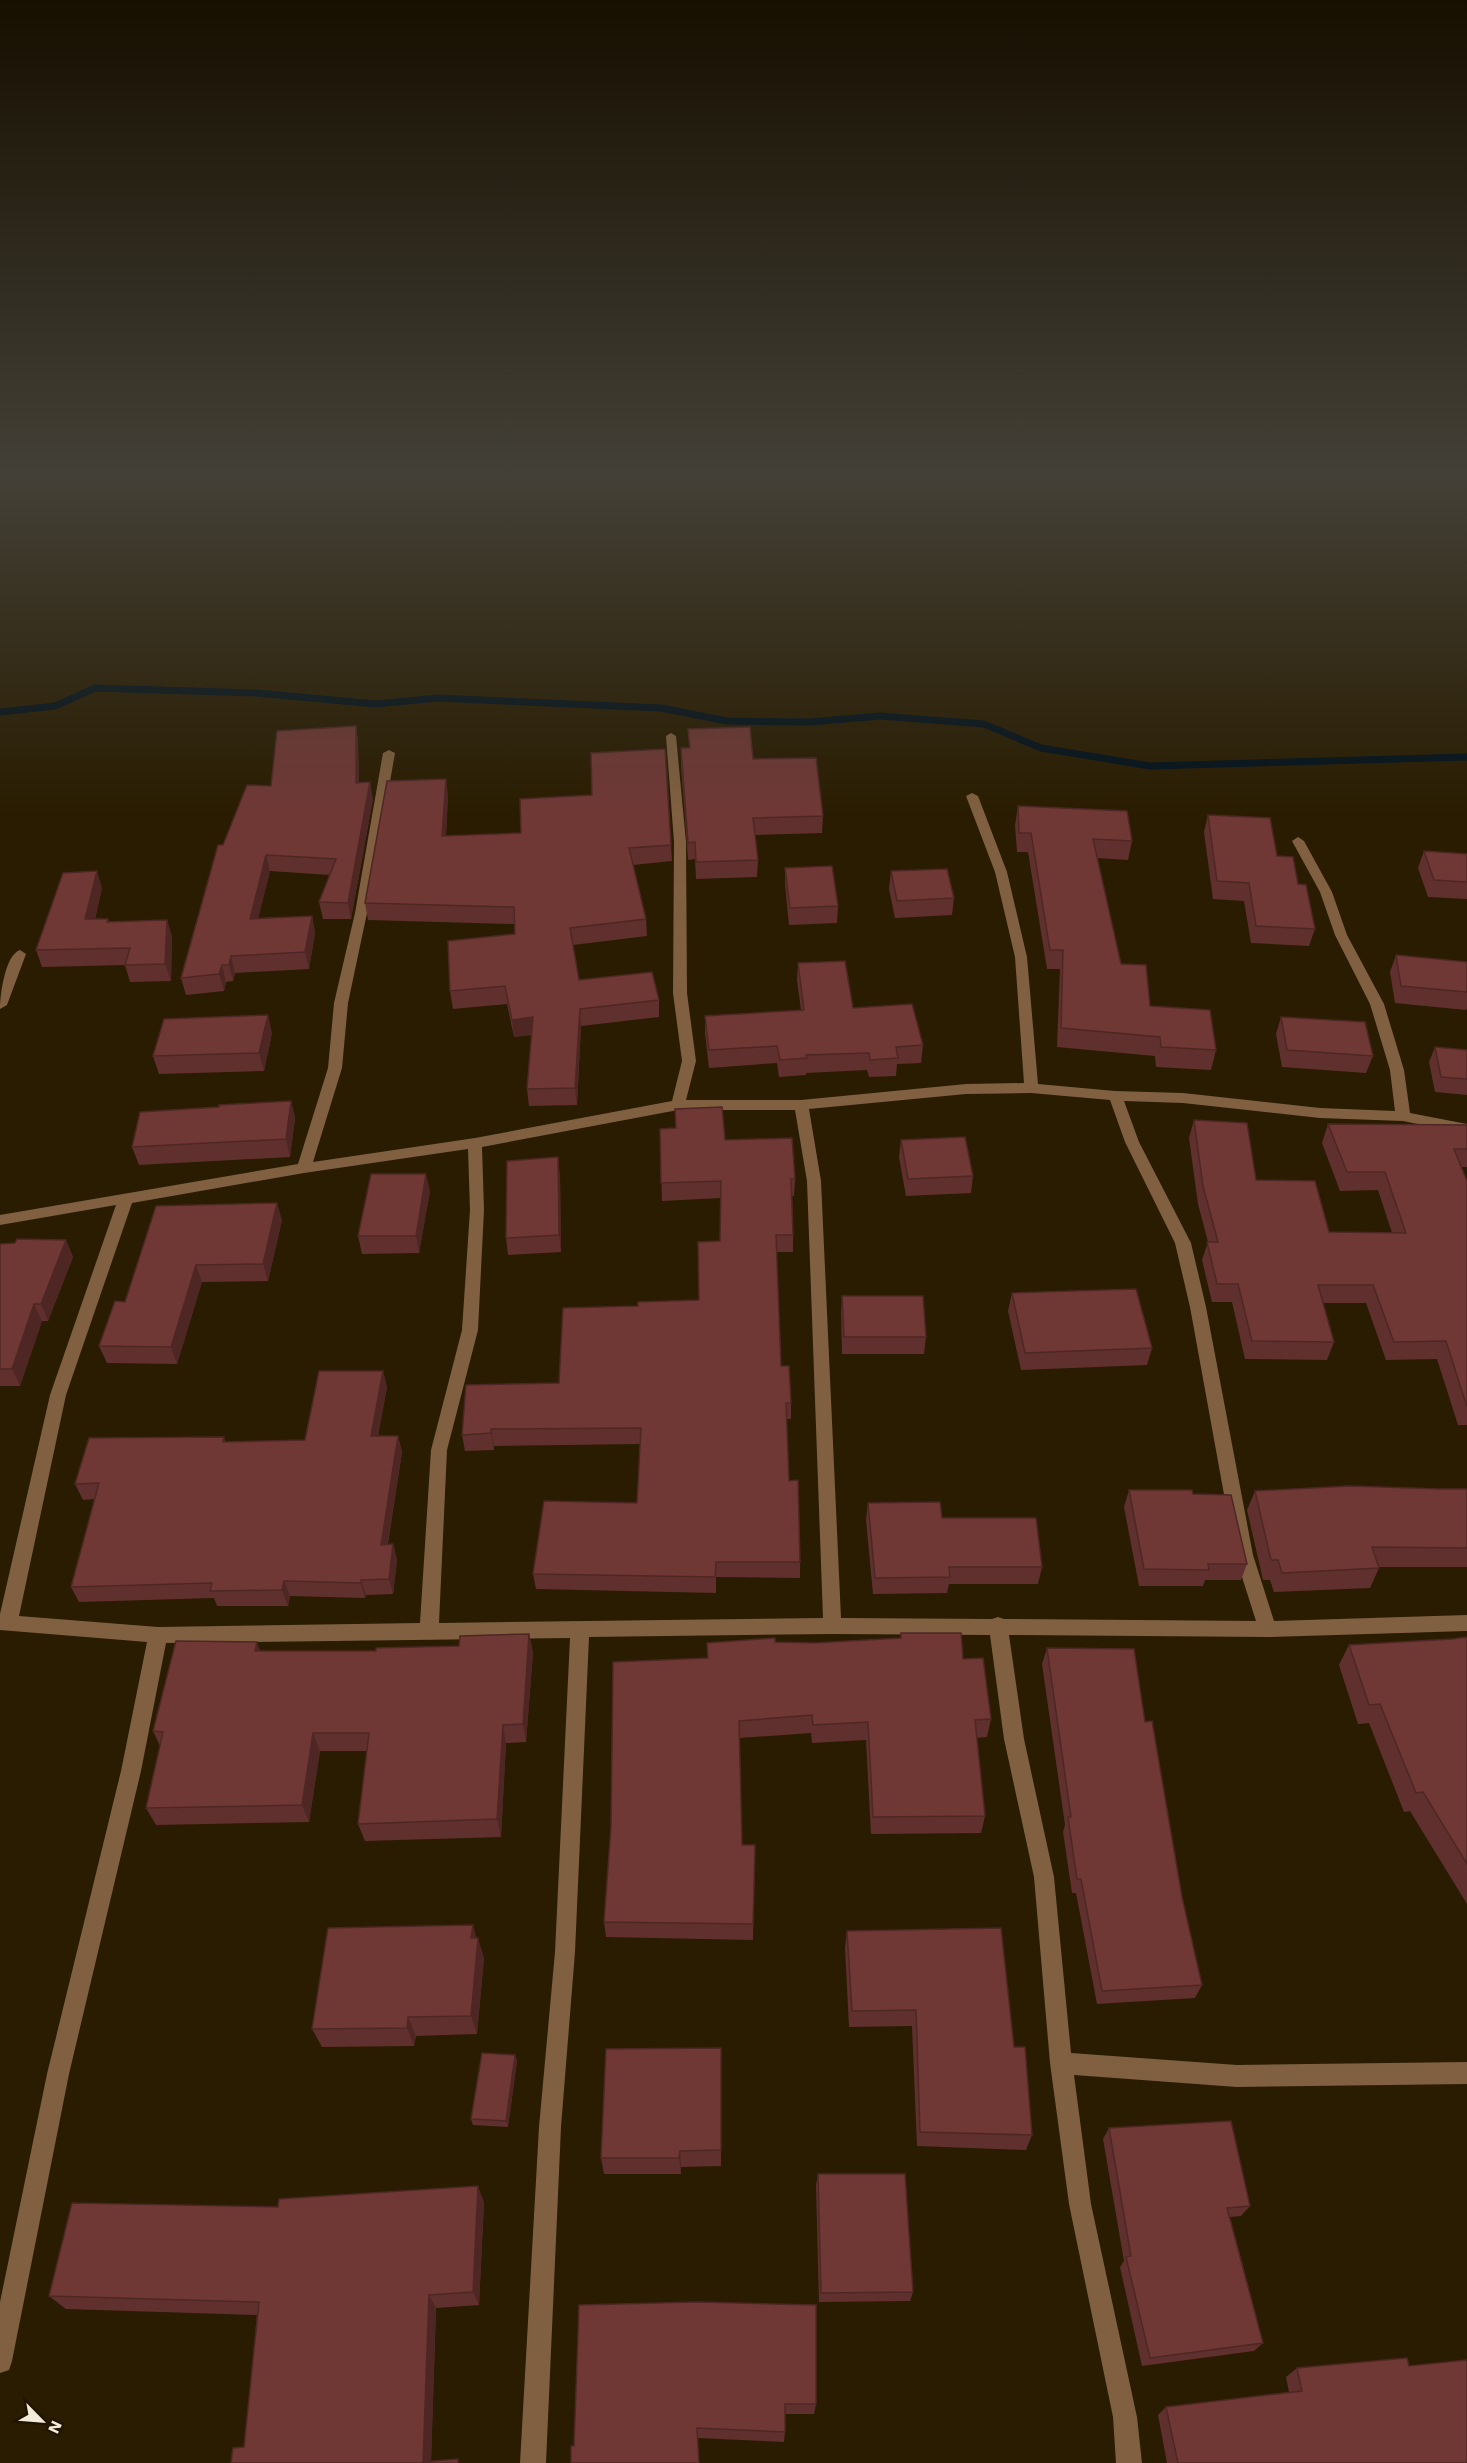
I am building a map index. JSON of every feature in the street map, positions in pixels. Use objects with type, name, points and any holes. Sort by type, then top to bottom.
[{"type":"street","points":[[671,736],[680,842],[680,993],[689,1061],[678,1105]]},
{"type":"street","points":[[304,1168],[335,1068],[341,1003],[361,914],[364,881],[389,753]]},
{"type":"street","points":[[972,796],[1001,872],[1021,957],[1031,1088]]},
{"type":"street","points":[[1298,841],[1326,892],[1341,935],[1377,1004],[1397,1070],[1403,1116]]},
{"type":"street","points":[[0,1005],[20,954]]},
{"type":"street","points":[[0,1220],[304,1168],[475,1143],[678,1105],[801,1105],[966,1089],[1031,1088],[1115,1096],[1183,1098],[1320,1113],[1403,1116],[1467,1129]]},
{"type":"street","points":[[1115,1096],[1132,1142],[1183,1244],[1198,1307],[1244,1556],[1268,1629]]},
{"type":"street","points":[[801,1105],[814,1181],[832,1626]]},
{"type":"street","points":[[429,1632],[439,1450],[470,1330],[477,1210],[475,1143]]},
{"type":"street","points":[[126,1199],[58,1395],[5,1622],[158,1635],[832,1626],[1268,1629],[1467,1623]]},
{"type":"street","points":[[998,1626],[1014,1739],[1044,1877],[1062,2063],[1080,2204],[1125,2417],[1129,2463]]},
{"type":"street","points":[[533,2463],[550,2127],[565,1952],[580,1629]]},
{"type":"street","points":[[0,2361],[58,2074],[131,1771],[158,1635]]},
{"type":"street","points":[[1062,2063],[1237,2076],[1467,2073]]},
{"type":"building","points":[[356,726],[356,783],[370,782],[348,903],[319,902],[336,859],[266,855],[250,919],[312,916],[305,952],[231,956],[229,965],[222,965],[219,974],[181,978],[218,845],[223,845],[247,785],[271,786],[277,731]]},
{"type":"building","points":[[750,727],[753,759],[816,758],[823,816],[753,818],[758,860],[696,862],[695,842],[688,843],[681,748],[690,748],[688,729]]},
{"type":"building","points":[[665,749],[671,845],[629,848],[646,919],[570,928],[579,980],[652,972],[659,1000],[580,1009],[575,1088],[527,1089],[533,1017],[512,1020],[505,986],[450,991],[448,941],[515,934],[514,907],[365,903],[387,781],[446,779],[442,836],[521,833],[520,799],[592,795],[591,753]]},
{"type":"building","points":[[1018,806],[1127,811],[1132,841],[1093,839],[1121,964],[1146,965],[1150,1006],[1210,1010],[1216,1050],[1161,1047],[1160,1037],[1061,1028],[1063,950],[1050,950],[1031,833],[1019,833]]},
{"type":"building","points":[[1208,815],[1270,818],[1277,856],[1293,857],[1298,884],[1306,885],[1315,929],[1256,926],[1249,883],[1217,881]]},
{"type":"building","points":[[1424,851],[1467,854],[1467,882],[1434,880]]},
{"type":"building","points":[[832,866],[838,906],[790,908],[785,868]]},
{"type":"building","points":[[947,869],[954,898],[897,901],[891,871]]},
{"type":"building","points":[[97,871],[85,919],[108,919],[107,922],[167,920],[165,964],[125,965],[130,948],[36,950],[63,873]]},
{"type":"building","points":[[1396,955],[1467,962],[1467,992],[1401,986]]},
{"type":"building","points":[[845,961],[853,1008],[912,1004],[923,1045],[896,1047],[898,1058],[870,1060],[869,1053],[806,1055],[807,1058],[780,1060],[777,1046],[709,1050],[705,1016],[804,1010],[798,963]]},
{"type":"building","points":[[268,1015],[259,1053],[153,1056],[164,1019]]},
{"type":"building","points":[[1281,1017],[1365,1022],[1373,1056],[1287,1050]]},
{"type":"building","points":[[1435,1047],[1467,1050],[1467,1079],[1441,1077]]},
{"type":"building","points":[[291,1101],[286,1139],[132,1147],[140,1112]]},
{"type":"building","points":[[722,1107],[725,1140],[792,1138],[795,1179],[791,1179],[793,1235],[776,1235],[781,1366],[789,1366],[791,1403],[786,1403],[789,1481],[798,1480],[800,1562],[716,1562],[715,1577],[533,1574],[544,1501],[637,1503],[641,1428],[491,1429],[491,1433],[462,1435],[466,1385],[559,1383],[563,1308],[638,1306],[638,1302],[699,1300],[698,1242],[720,1241],[721,1181],[661,1183],[660,1129],[676,1128],[675,1109]]},
{"type":"building","points":[[1194,1120],[1247,1123],[1256,1180],[1315,1181],[1329,1232],[1406,1233],[1385,1172],[1347,1172],[1328,1124],[1467,1125],[1467,1149],[1454,1149],[1467,1181],[1467,1407],[1446,1341],[1394,1342],[1373,1285],[1318,1285],[1334,1342],[1252,1341],[1238,1284],[1217,1284],[1207,1242],[1218,1242],[1203,1186]]},
{"type":"building","points":[[965,1137],[973,1176],[908,1179],[901,1140]]},
{"type":"building","points":[[558,1157],[559,1235],[506,1238],[507,1161]]},
{"type":"building","points":[[371,1174],[426,1174],[416,1236],[358,1236]]},
{"type":"building","points":[[277,1203],[263,1264],[196,1265],[171,1347],[99,1346],[115,1301],[125,1302],[156,1206]]},
{"type":"building","points":[[17,1239],[66,1240],[41,1304],[34,1304],[12,1369],[0,1369],[0,1244],[15,1243]]},
{"type":"building","points":[[1136,1289],[1152,1348],[1025,1353],[1012,1293]]},
{"type":"building","points":[[842,1296],[923,1296],[926,1337],[844,1337]]},
{"type":"building","points":[[319,1371],[383,1371],[371,1436],[398,1436],[381,1545],[393,1544],[389,1579],[361,1580],[361,1583],[284,1581],[282,1590],[210,1591],[212,1583],[71,1587],[99,1483],[75,1484],[89,1438],[224,1437],[223,1442],[305,1440]]},
{"type":"building","points":[[1350,1486],[1467,1489],[1467,1548],[1372,1547],[1379,1568],[1282,1573],[1278,1560],[1271,1560],[1255,1491]]},
{"type":"building","points":[[1129,1490],[1192,1490],[1193,1494],[1231,1495],[1247,1564],[1208,1564],[1209,1570],[1144,1569]]},
{"type":"building","points":[[940,1502],[942,1518],[1036,1518],[1042,1567],[949,1567],[950,1577],[875,1578],[868,1503]]},
{"type":"building","points":[[901,1633],[961,1633],[963,1659],[983,1658],[991,1719],[975,1720],[985,1816],[873,1817],[868,1722],[813,1725],[812,1715],[739,1721],[742,1845],[755,1845],[753,1924],[604,1922],[611,1827],[613,1662],[708,1658],[707,1643],[775,1638],[775,1642],[814,1643],[901,1638]]},
{"type":"building","points":[[529,1634],[523,1724],[503,1725],[497,1819],[358,1824],[369,1733],[313,1733],[302,1805],[146,1808],[163,1732],[153,1731],[176,1641],[257,1642],[255,1651],[376,1651],[376,1648],[459,1646],[460,1636]]},
{"type":"building","points":[[1467,1637],[1467,1864],[1423,1792],[1416,1793],[1380,1704],[1369,1705],[1349,1645]]},
{"type":"building","points":[[1047,1648],[1134,1649],[1145,1722],[1152,1721],[1182,1897],[1202,1985],[1102,1991],[1081,1879],[1077,1879],[1068,1817],[1071,1817]]},
{"type":"building","points":[[473,1925],[471,1938],[478,1938],[471,2016],[408,2017],[407,2028],[312,2029],[328,1928]]},
{"type":"building","points":[[1001,1928],[1014,2047],[1025,2047],[1032,2135],[920,2132],[916,2010],[852,2011],[847,1931]]},
{"type":"building","points":[[721,2048],[721,2150],[680,2151],[679,2158],[601,2158],[606,2049]]},
{"type":"building","points":[[482,2053],[515,2055],[506,2121],[471,2119]]},
{"type":"building","points":[[1231,2121],[1250,2206],[1227,2208],[1263,2343],[1150,2358],[1126,2257],[1131,2256],[1109,2128]]},
{"type":"building","points":[[818,2174],[905,2174],[913,2292],[821,2293]]},
{"type":"building","points":[[478,2186],[473,2292],[429,2295],[423,2462],[458,2459],[458,2463],[231,2463],[233,2448],[244,2447],[259,2302],[49,2296],[72,2203],[278,2207],[279,2199]]},
{"type":"building","points":[[698,2302],[816,2305],[816,2404],[785,2404],[785,2432],[697,2428],[699,2463],[571,2463],[571,2446],[574,2446],[579,2305]]},
{"type":"building","points":[[1407,2358],[1409,2366],[1467,2360],[1467,2463],[1178,2463],[1166,2407],[1302,2391],[1297,2368]]},
{"type":"waterway","points":[[0,712],[55,706],[95,688],[257,693],[376,704],[438,698],[661,708],[727,721],[810,722],[880,716],[984,724],[1041,748],[1150,766],[1467,757]]}]
